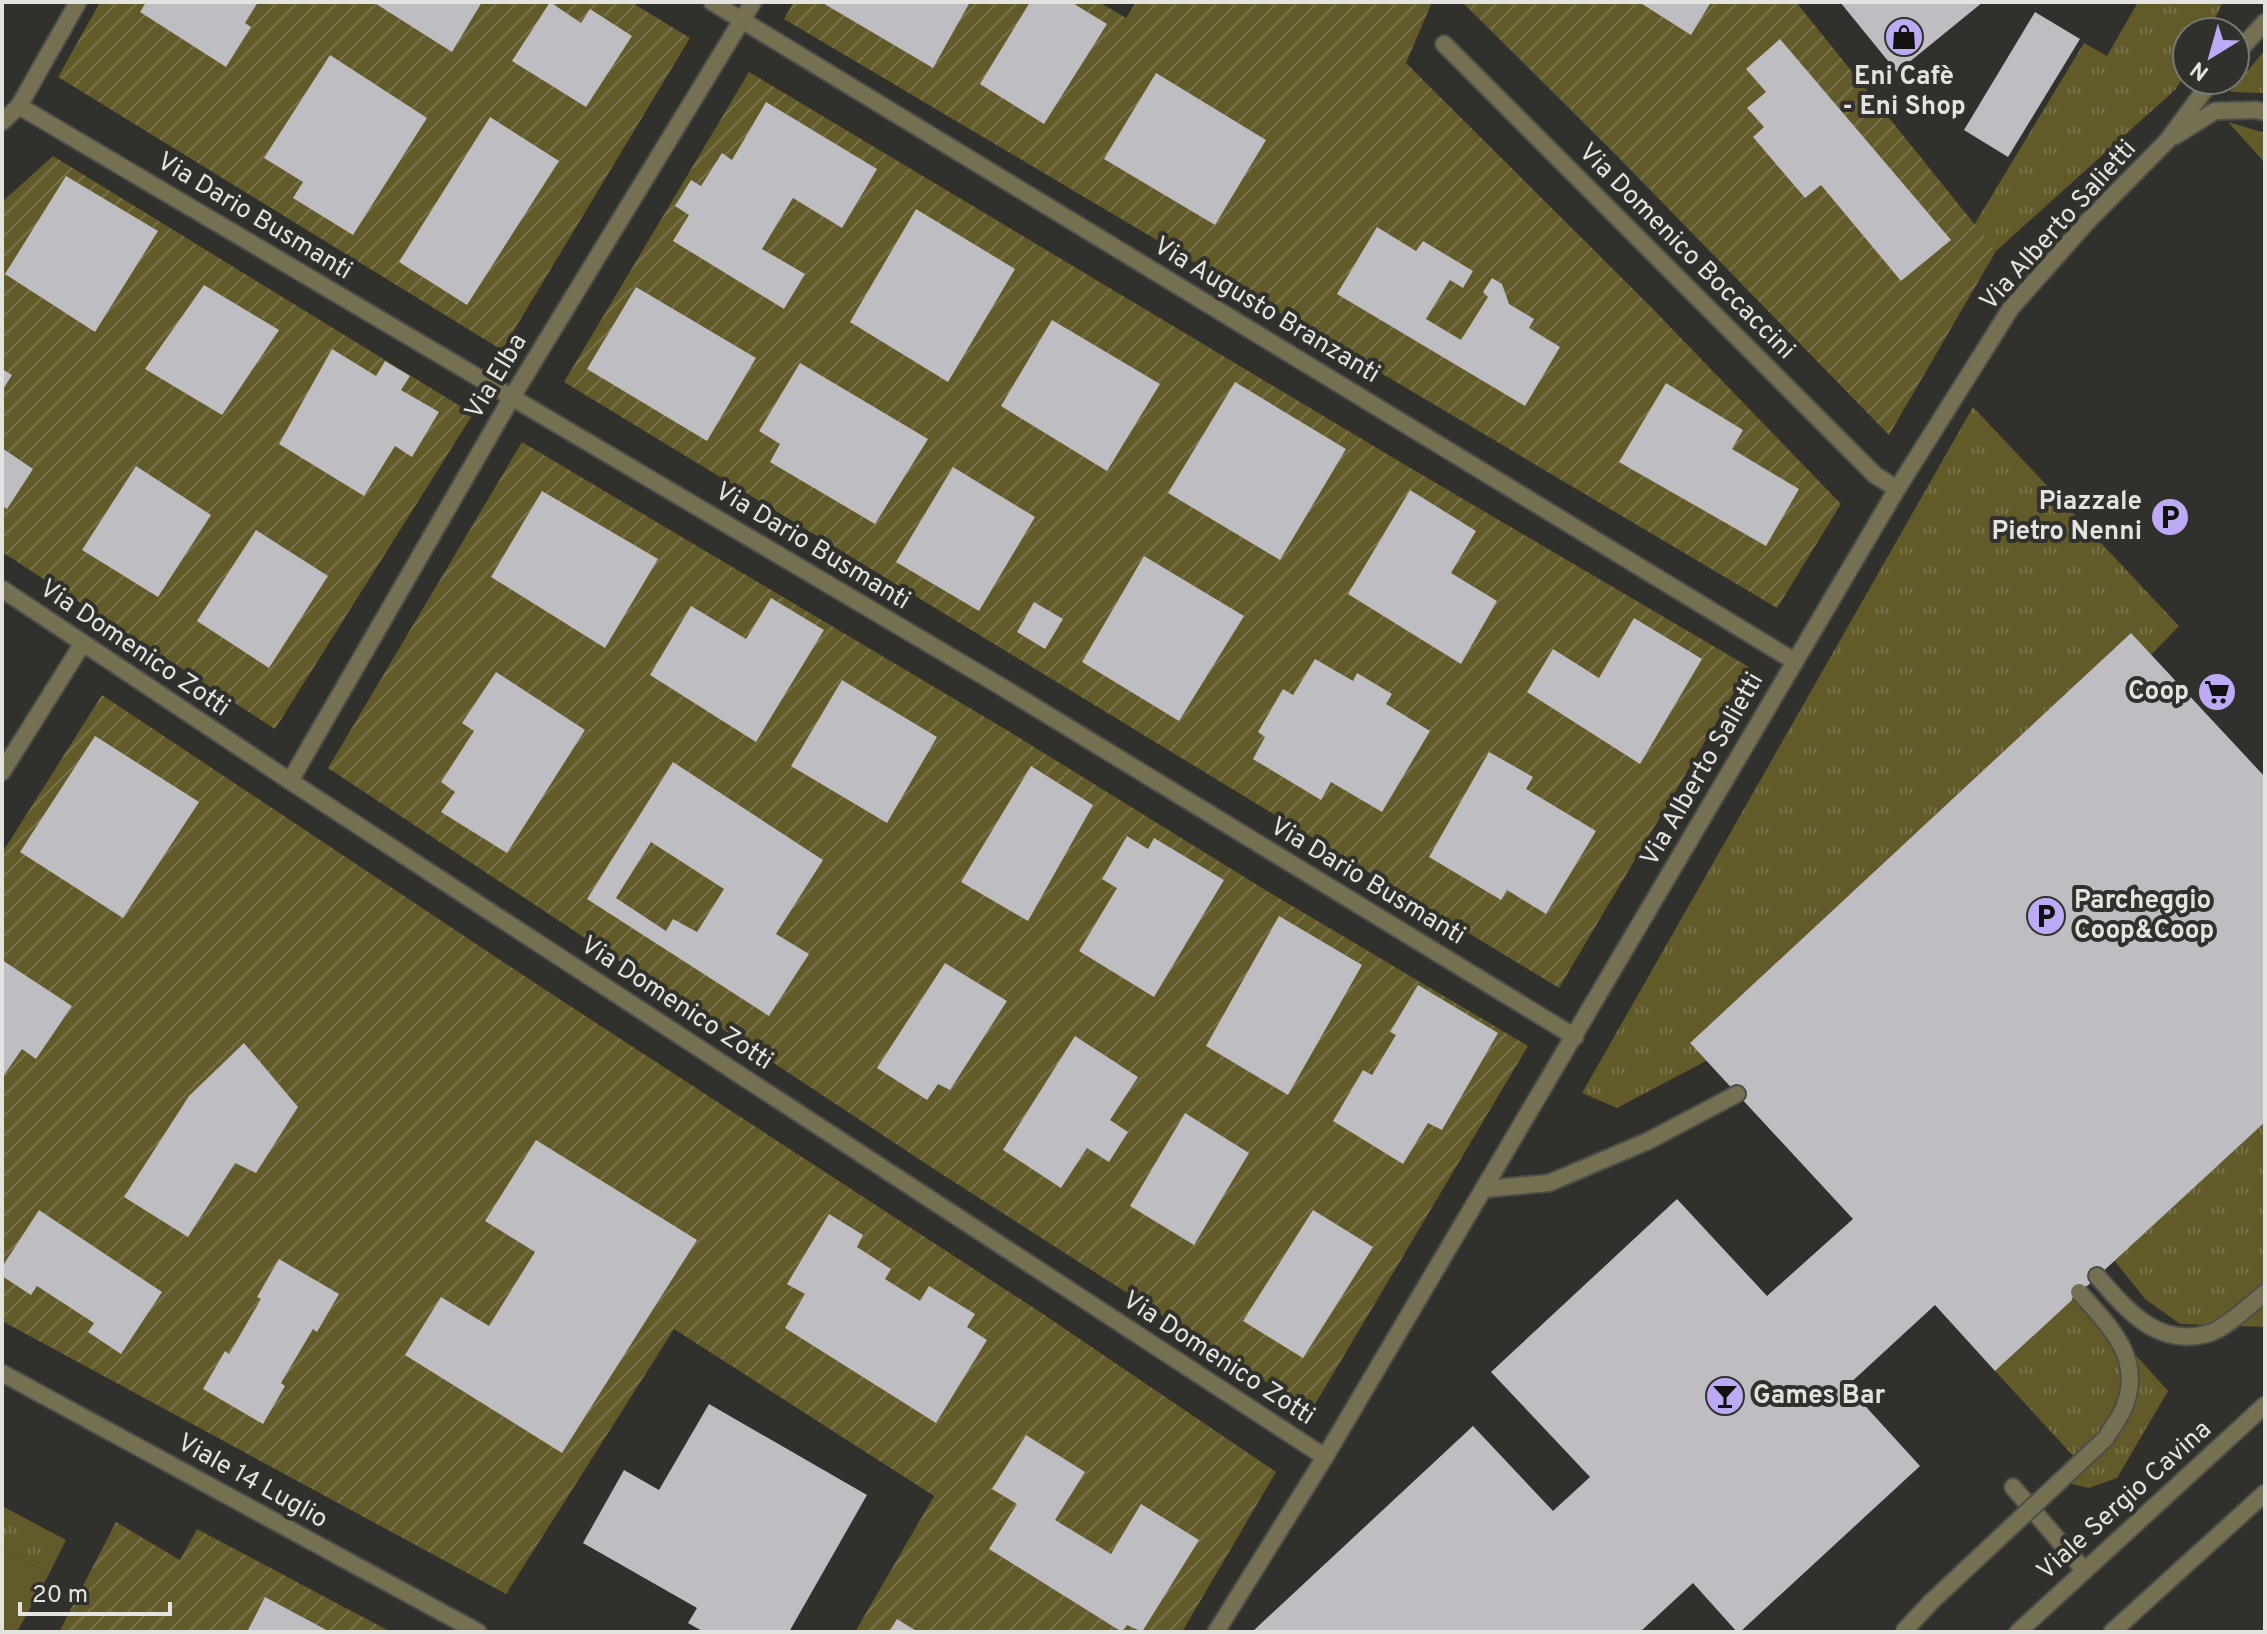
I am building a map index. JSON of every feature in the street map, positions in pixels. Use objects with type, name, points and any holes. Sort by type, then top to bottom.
[{"type":"street","points":[[2,122],[19,106],[78,2]]},
{"type":"street","name":"Via Augusto Branzanti","points":[[712,2],[1794,661]]},
{"type":"street","name":"Via Elba","points":[[290,781],[512,397],[753,2]]},
{"type":"street","points":[[2251,37],[2265,22]]},
{"type":"street","name":"Via Domenico Boccaccini","points":[[1444,44],[1875,475],[1897,489]]},
{"type":"street","name":"Via Alberto Salietti","points":[[1216,1632],[1325,1457],[1897,489],[2011,308],[2087,222],[2167,141],[2200,96]]},
{"type":"street","name":"Via Dario Busmanti","points":[[19,106],[1002,687],[1575,1037]]},
{"type":"street","name":"Via Alberto Salietti","points":[[2167,141],[2215,111],[2265,112]]},
{"type":"street","name":"Via Domenico Zotti","points":[[2,589],[290,781],[1325,1457]]},
{"type":"street","points":[[2,772],[83,643]]},
{"type":"street","points":[[1484,1189],[1549,1183],[1648,1141],[1737,1094]]},
{"type":"street","points":[[2097,1276],[2147,1327],[2186,1337],[2212,1333],[2265,1293]]},
{"type":"street","points":[[1903,1632],[2106,1438],[2124,1407],[2129,1386],[2127,1359],[2120,1339],[2079,1292]]},
{"type":"street","name":"Viale 14 Luglio","points":[[2,1373],[478,1632]]},
{"type":"street","name":"Viale Sergio Cavina","points":[[2018,1632],[2265,1405]]},
{"type":"street","points":[[2013,1487],[2084,1570]]},
{"type":"street","points":[[2112,1632],[2265,1493]]},
{"type":"green space","points":[[100,2],[631,2],[690,38],[502,350],[58,77]]},
{"type":"green space","points":[[794,2],[1099,2],[1126,18],[1136,2],[1432,2],[1406,63],[1649,305],[1841,504],[1777,608],[784,19]]},
{"type":"green space","points":[[1462,2],[1796,2],[1996,251],[1889,435],[1616,155]]},
{"type":"green space","points":[[2138,2],[2223,2],[2216,16],[2171,16],[2171,94],[1996,251],[1974,225],[2084,43],[2107,56]]},
{"type":"green space","points":[[2265,50],[2265,93],[2251,93],[2251,67]]},
{"type":"green space","points":[[749,72],[1749,667],[1559,988],[564,382]]},
{"type":"green space","points":[[2228,122],[2265,133],[2265,163]]},
{"type":"green space","points":[[53,156],[473,414],[275,729],[2,552],[2,202]]},
{"type":"green space","points":[[1973,407],[2179,626],[2151,655],[2130,634],[1690,1043],[1706,1061],[1617,1108],[1582,1093]]},
{"type":"green space","points":[[522,442],[1010,732],[1267,891],[1528,1046],[1311,1411],[937,1171],[328,768]]},
{"type":"green space","points":[[102,695],[544,989],[1040,1312],[1276,1472],[1182,1632],[855,1632],[934,1496],[674,1329],[506,1594],[2,1321],[2,853]]},
{"type":"green space","points":[[2265,1122],[2265,1327],[2180,1324],[2145,1299],[2114,1260]]},
{"type":"green space","points":[[2079,1292],[2168,1391],[2117,1478],[2089,1488],[2055,1480],[2077,1460],[1995,1371]]},
{"type":"green space","points":[[2,1506],[66,1540],[49,1574],[2,1548]]},
{"type":"green space","points":[[116,1522],[180,1560],[197,1529],[391,1632],[59,1632]]},
{"type":"green space","points":[[2,1548],[49,1574],[17,1632],[2,1632]]},
{"type":"building","points":[[146,2],[258,2],[245,23],[251,27],[226,67],[140,12]]},
{"type":"building","points":[[373,2],[482,2],[452,52]]},
{"type":"building","points":[[550,2],[581,23],[590,9],[632,36],[586,107],[512,61]]},
{"type":"building","points":[[821,2],[970,2],[933,68]]},
{"type":"building","points":[[1030,2],[1071,2],[1107,24],[1044,124],[980,84]]},
{"type":"building","points":[[1639,2],[1711,2],[1691,35]]},
{"type":"building","name":"Eni Cafè - Eni Shop","points":[[1840,2],[1983,2],[1897,72]]},
{"type":"building","points":[[2035,12],[2080,39],[2008,157],[1964,130]]},
{"type":"building","points":[[1780,39],[1951,240],[1901,281],[1821,185],[1805,198],[1753,137],[1764,127],[1747,108],[1766,92],[1746,69]]},
{"type":"building","points":[[330,55],[427,118],[353,235],[293,198],[303,182],[264,158]]},
{"type":"building","points":[[1156,73],[1266,140],[1215,225],[1104,159]]},
{"type":"building","points":[[766,102],[877,169],[842,228],[793,198],[762,249],[805,274],[784,309],[673,241],[689,215],[675,206],[691,180],[701,186],[722,153],[732,160]]},
{"type":"building","points":[[490,117],[559,161],[467,305],[399,262]]},
{"type":"building","points":[[66,176],[158,231],[95,332],[5,274]]},
{"type":"building","points":[[916,209],[1015,269],[948,382],[850,322]]},
{"type":"building","points":[[1377,227],[1416,251],[1423,241],[1473,271],[1463,288],[1450,280],[1426,319],[1461,340],[1488,297],[1483,292],[1492,278],[1502,284],[1509,304],[1534,319],[1529,328],[1560,347],[1525,406],[1337,294]]},
{"type":"building","points":[[204,285],[279,330],[222,415],[145,369]]},
{"type":"building","points":[[636,287],[756,358],[707,441],[587,369]]},
{"type":"building","points":[[1052,320],[1160,384],[1107,471],[1001,406]]},
{"type":"building","points":[[332,349],[376,376],[385,361],[410,376],[401,390],[439,412],[412,457],[395,446],[364,496],[279,444]]},
{"type":"building","points":[[800,363],[928,439],[875,524],[770,462],[780,444],[759,431]]},
{"type":"building","points":[[2,369],[12,375],[2,391]]},
{"type":"building","points":[[1235,382],[1346,449],[1280,560],[1168,493]]},
{"type":"building","points":[[1666,383],[1743,430],[1732,449],[1799,489],[1766,546],[1619,462]]},
{"type":"building","points":[[2,448],[33,469],[7,509],[2,506]]},
{"type":"building","points":[[136,466],[211,515],[158,597],[82,550]]},
{"type":"building","points":[[953,467],[1035,517],[979,611],[896,562]]},
{"type":"building","points":[[1410,490],[1476,531],[1451,573],[1497,601],[1461,664],[1348,594]]},
{"type":"building","points":[[542,491],[658,559],[605,648],[491,577]]},
{"type":"building","points":[[256,530],[328,576],[269,668],[197,621]]},
{"type":"building","points":[[1144,556],[1244,616],[1179,721],[1082,662]]},
{"type":"building","points":[[771,598],[824,630],[756,742],[650,675],[691,606],[746,639]]},
{"type":"building","points":[[1034,602],[1063,619],[1045,649],[1017,632]]},
{"type":"building","points":[[1634,618],[1702,659],[1640,764],[1527,692],[1553,649],[1599,678]]},
{"type":"building","points":[[2131,633],[2265,777],[2265,1122],[1995,1371],[1935,1305],[1847,1386],[1920,1466],[1740,1632],[1693,1583],[1640,1632],[1252,1632],[1473,1426],[1553,1511],[1590,1477],[1491,1372],[1677,1199],[1767,1296],[1853,1219],[1690,1043]]},
{"type":"building","points":[[1315,659],[1353,681],[1357,673],[1392,694],[1386,704],[1430,731],[1382,812],[1331,782],[1321,800],[1253,759],[1265,737],[1258,732],[1283,689],[1293,695]]},
{"type":"building","points":[[496,672],[585,730],[507,853],[441,812],[455,792],[441,782],[474,731],[462,723]]},
{"type":"building","points":[[842,680],[937,737],[887,823],[791,766]]},
{"type":"building","points":[[95,736],[199,802],[123,918],[20,852]]},
{"type":"building","points":[[1489,752],[1533,777],[1526,789],[1596,831],[1546,914],[1507,890],[1501,900],[1429,857]]},
{"type":"building","points":[[673,762],[823,860],[776,934],[809,954],[769,1016],[587,899]],"holes":[[[651,842],[724,889],[697,932],[673,919],[666,931],[616,898]]]},
{"type":"building","points":[[1031,766],[1093,805],[1028,921],[961,882]]},
{"type":"building","points":[[1127,836],[1148,849],[1154,838],[1224,880],[1154,997],[1079,951],[1117,888],[1102,879]]},
{"type":"building","points":[[1279,916],[1362,965],[1288,1095],[1206,1046]]},
{"type":"building","points":[[2,960],[72,1006],[36,1059],[22,1049],[2,1078]]},
{"type":"building","points":[[945,963],[1007,1001],[950,1090],[938,1084],[927,1100],[877,1068]]},
{"type":"building","points":[[1418,985],[1498,1033],[1442,1130],[1428,1123],[1403,1164],[1333,1121],[1363,1070],[1372,1075],[1396,1035],[1390,1032]]},
{"type":"building","points":[[1075,1036],[1138,1077],[1110,1120],[1128,1132],[1109,1162],[1087,1148],[1061,1188],[1003,1150]]},
{"type":"building","points":[[244,1043],[298,1107],[256,1173],[235,1163],[188,1237],[124,1197],[189,1096]]},
{"type":"building","points":[[1185,1113],[1249,1153],[1194,1245],[1130,1206]]},
{"type":"building","points":[[536,1140],[697,1240],[562,1453],[405,1355],[441,1297],[489,1326],[535,1252],[485,1221]]},
{"type":"building","points":[[39,1210],[162,1292],[121,1354],[88,1332],[94,1323],[37,1286],[31,1295],[2,1276],[2,1267]]},
{"type":"building","points":[[1313,1210],[1373,1247],[1303,1358],[1243,1321]]},
{"type":"building","points":[[829,1214],[863,1235],[857,1247],[891,1269],[885,1279],[920,1301],[929,1286],[975,1314],[967,1327],[987,1340],[936,1423],[785,1328],[805,1294],[787,1284]]},
{"type":"building","points":[[279,1259],[339,1294],[317,1332],[313,1329],[281,1383],[285,1386],[263,1424],[203,1389],[225,1351],[229,1354],[261,1299],[257,1297]]},
{"type":"building","points":[[709,1404],[867,1495],[789,1632],[704,1632],[688,1623],[697,1608],[583,1543],[624,1470],[659,1490]]},
{"type":"building","points":[[1026,1435],[1085,1472],[1055,1520],[1111,1554],[1141,1504],[1199,1540],[1142,1632],[1127,1625],[1122,1632],[989,1549],[1017,1504],[992,1489]]},
{"type":"building","points":[[265,1597],[330,1632],[247,1632]]},
{"type":"building","points":[[897,1619],[918,1632],[889,1632]]},
{"type":"place","name":"Eni Cafè - Eni Shop","points":[[1904,37]]},
{"type":"place","name":"Piazzale Pietro Nenni","points":[[2170,517]]},
{"type":"place","name":"Coop","points":[[2217,692]]},
{"type":"place","name":"Parcheggio Coop&Coop","points":[[2046,916]]},
{"type":"place","name":"Games Bar","points":[[1725,1396]]}]
